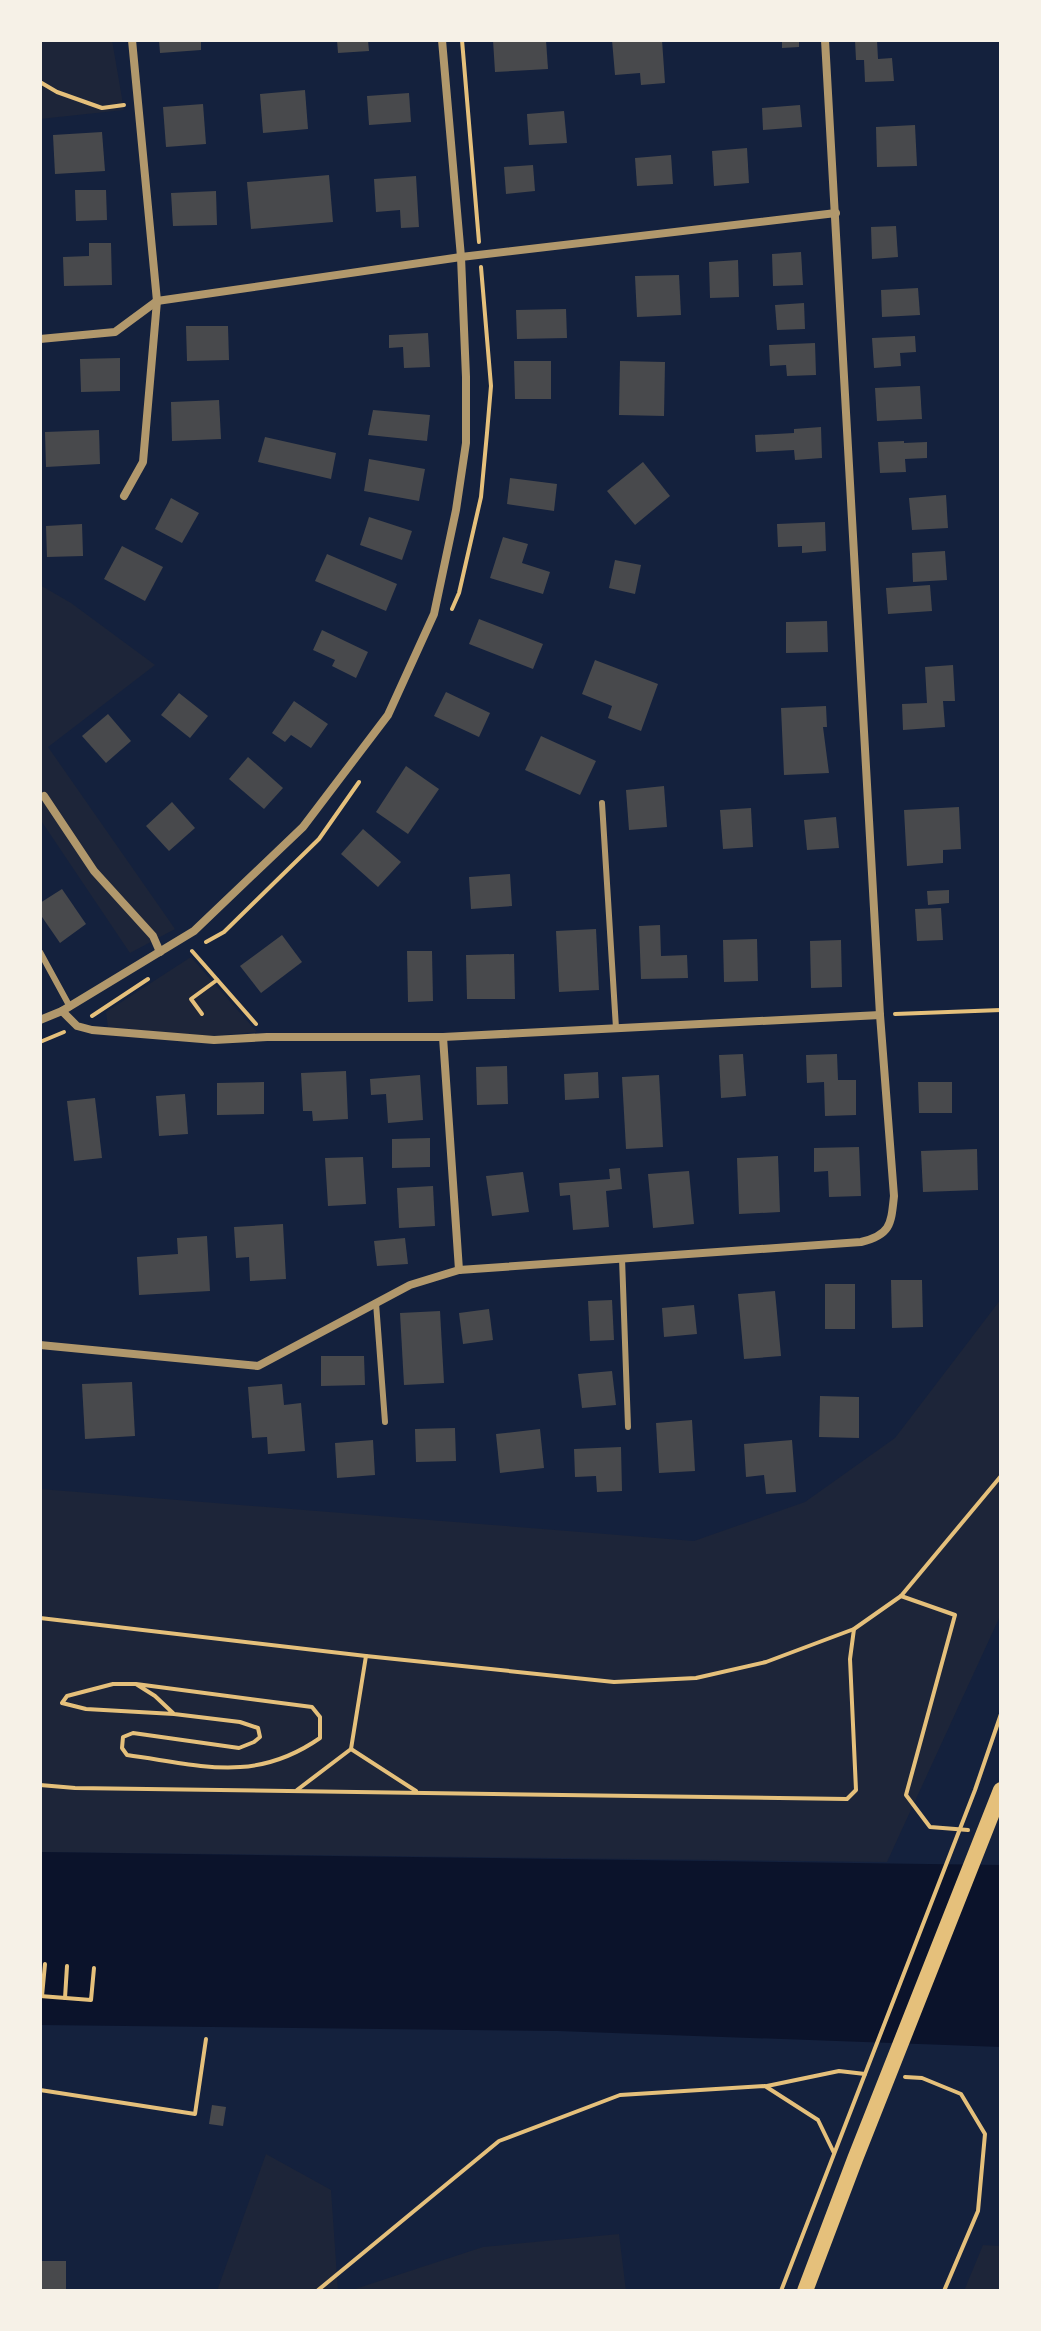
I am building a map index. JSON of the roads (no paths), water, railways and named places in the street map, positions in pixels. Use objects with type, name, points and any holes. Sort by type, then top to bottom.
[{"type":"main road","points":[[805,2291],[1001,1790]]},
{"type":"street","points":[[124,496],[143,462],[157,301],[132,40]]},
{"type":"street","points":[[40,1020],[66,1009],[194,931],[303,827],[388,715],[434,614],[456,510],[466,443],[461,257],[442,40]]},
{"type":"street","points":[[40,1345],[258,1366],[410,1285],[459,1270],[861,1242],[879,1238],[891,1224],[894,1196],[880,1015],[825,40]]},
{"type":"street","points":[[40,339],[115,332],[157,301],[461,257],[836,213]]},
{"type":"street","points":[[44,796],[94,871],[153,936],[160,952]]},
{"type":"street","points":[[66,1009],[77,1026],[92,1030],[214,1040],[443,1037],[880,1015]]},
{"type":"street","points":[[443,1037],[459,1270]]},
{"type":"lane","points":[[602,803],[616,1028]]},
{"type":"lane","points":[[40,952],[66,1009]]},
{"type":"lane","points":[[622,1258],[628,1427]]},
{"type":"lane","points":[[376,1303],[385,1422]]}]
